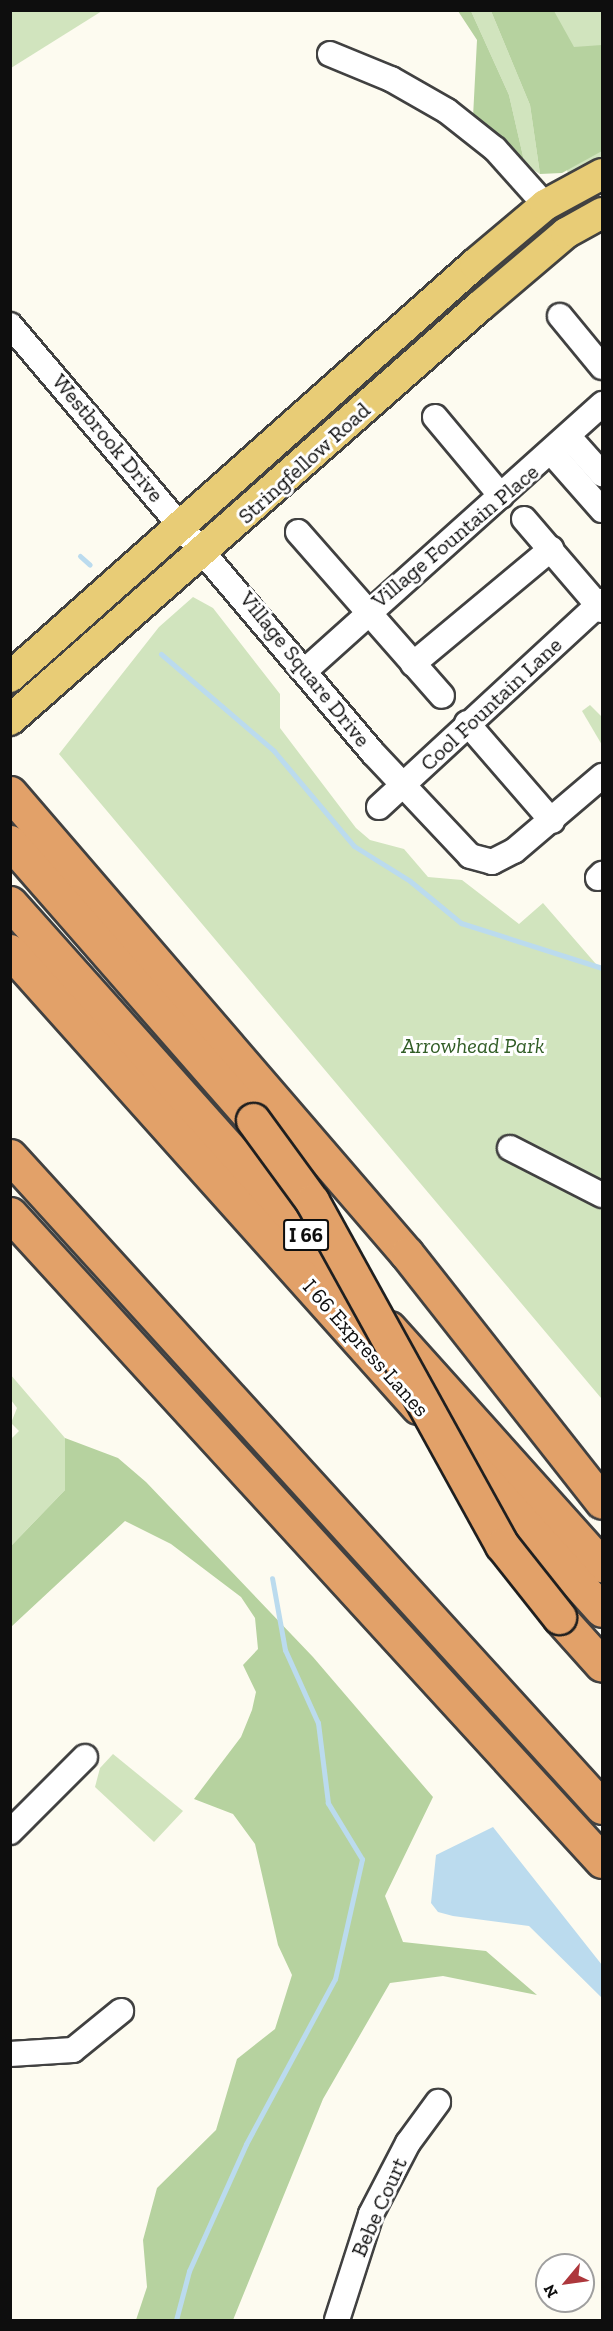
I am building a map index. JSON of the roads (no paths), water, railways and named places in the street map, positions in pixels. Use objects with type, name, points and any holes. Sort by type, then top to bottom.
[{"type":"highway","points":[[10,793],[407,1254],[603,1502]]},
{"type":"highway","points":[[10,842],[253,1120],[312,1201],[502,1545],[559,1617],[603,1665]]},
{"type":"highway","name":"I 66","points":[[10,903],[603,1565]]},
{"type":"highway","name":"I 66 Express Lanes","points":[[10,951],[603,1610]]},
{"type":"highway","points":[[10,1156],[603,1807]]},
{"type":"highway","points":[[10,1214],[603,1861]]},
{"type":"highway","points":[[464,1654],[603,1790]]},
{"type":"main road","name":"Stringfellow Road","points":[[10,677],[545,205],[603,174]]},
{"type":"main road","name":"Stringfellow Road","points":[[10,720],[206,550],[480,306],[566,233],[603,213]]},
{"type":"street","points":[[330,54],[391,79],[447,111],[495,149],[545,205]]},
{"type":"street","points":[[560,316],[603,367]]},
{"type":"street","name":"Westbrook Drive","points":[[10,325],[206,550]]},
{"type":"street","name":"Village Fountain Place","points":[[307,669],[366,612],[561,445],[603,404]]},
{"type":"street","points":[[435,417],[501,496]]},
{"type":"street","points":[[561,445],[603,474]]},
{"type":"street","points":[[561,445],[603,510]]},
{"type":"street","points":[[524,519],[601,605]]},
{"type":"street","points":[[298,532],[442,696]]},
{"type":"street","points":[[413,664],[551,549]]},
{"type":"street","name":"Village Square Drive","points":[[206,550],[405,786],[470,856],[492,862],[552,821],[603,776]]},
{"type":"street","name":"Cool Fountain Lane","points":[[379,807],[405,786],[467,723],[601,605]]},
{"type":"street","points":[[467,723],[552,821]]},
{"type":"street","points":[[510,1148],[603,1195]]},
{"type":"street","points":[[10,1832],[86,1757]]},
{"type":"street","points":[[10,2054],[73,2050],[121,2011]]},
{"type":"street","name":"Bebe Court","points":[[338,2320],[370,2216],[408,2143],[438,2102]]},
{"type":"water","points":[[493,1827],[602,1965],[602,1998],[529,1926],[453,1916],[438,1912],[431,1903],[436,1855]]},
{"type":"waterway","points":[[80,556],[90,565]]},
{"type":"waterway","points":[[161,654],[274,751],[354,846],[410,881],[461,923],[602,968]]},
{"type":"waterway","points":[[176,2320],[189,2271],[246,2144],[335,1979],[362,1859],[328,1803],[318,1723],[285,1650],[272,1578]]},
{"type":"park label","name":"Arrowhead Park","points":[[473,1046]]}]
